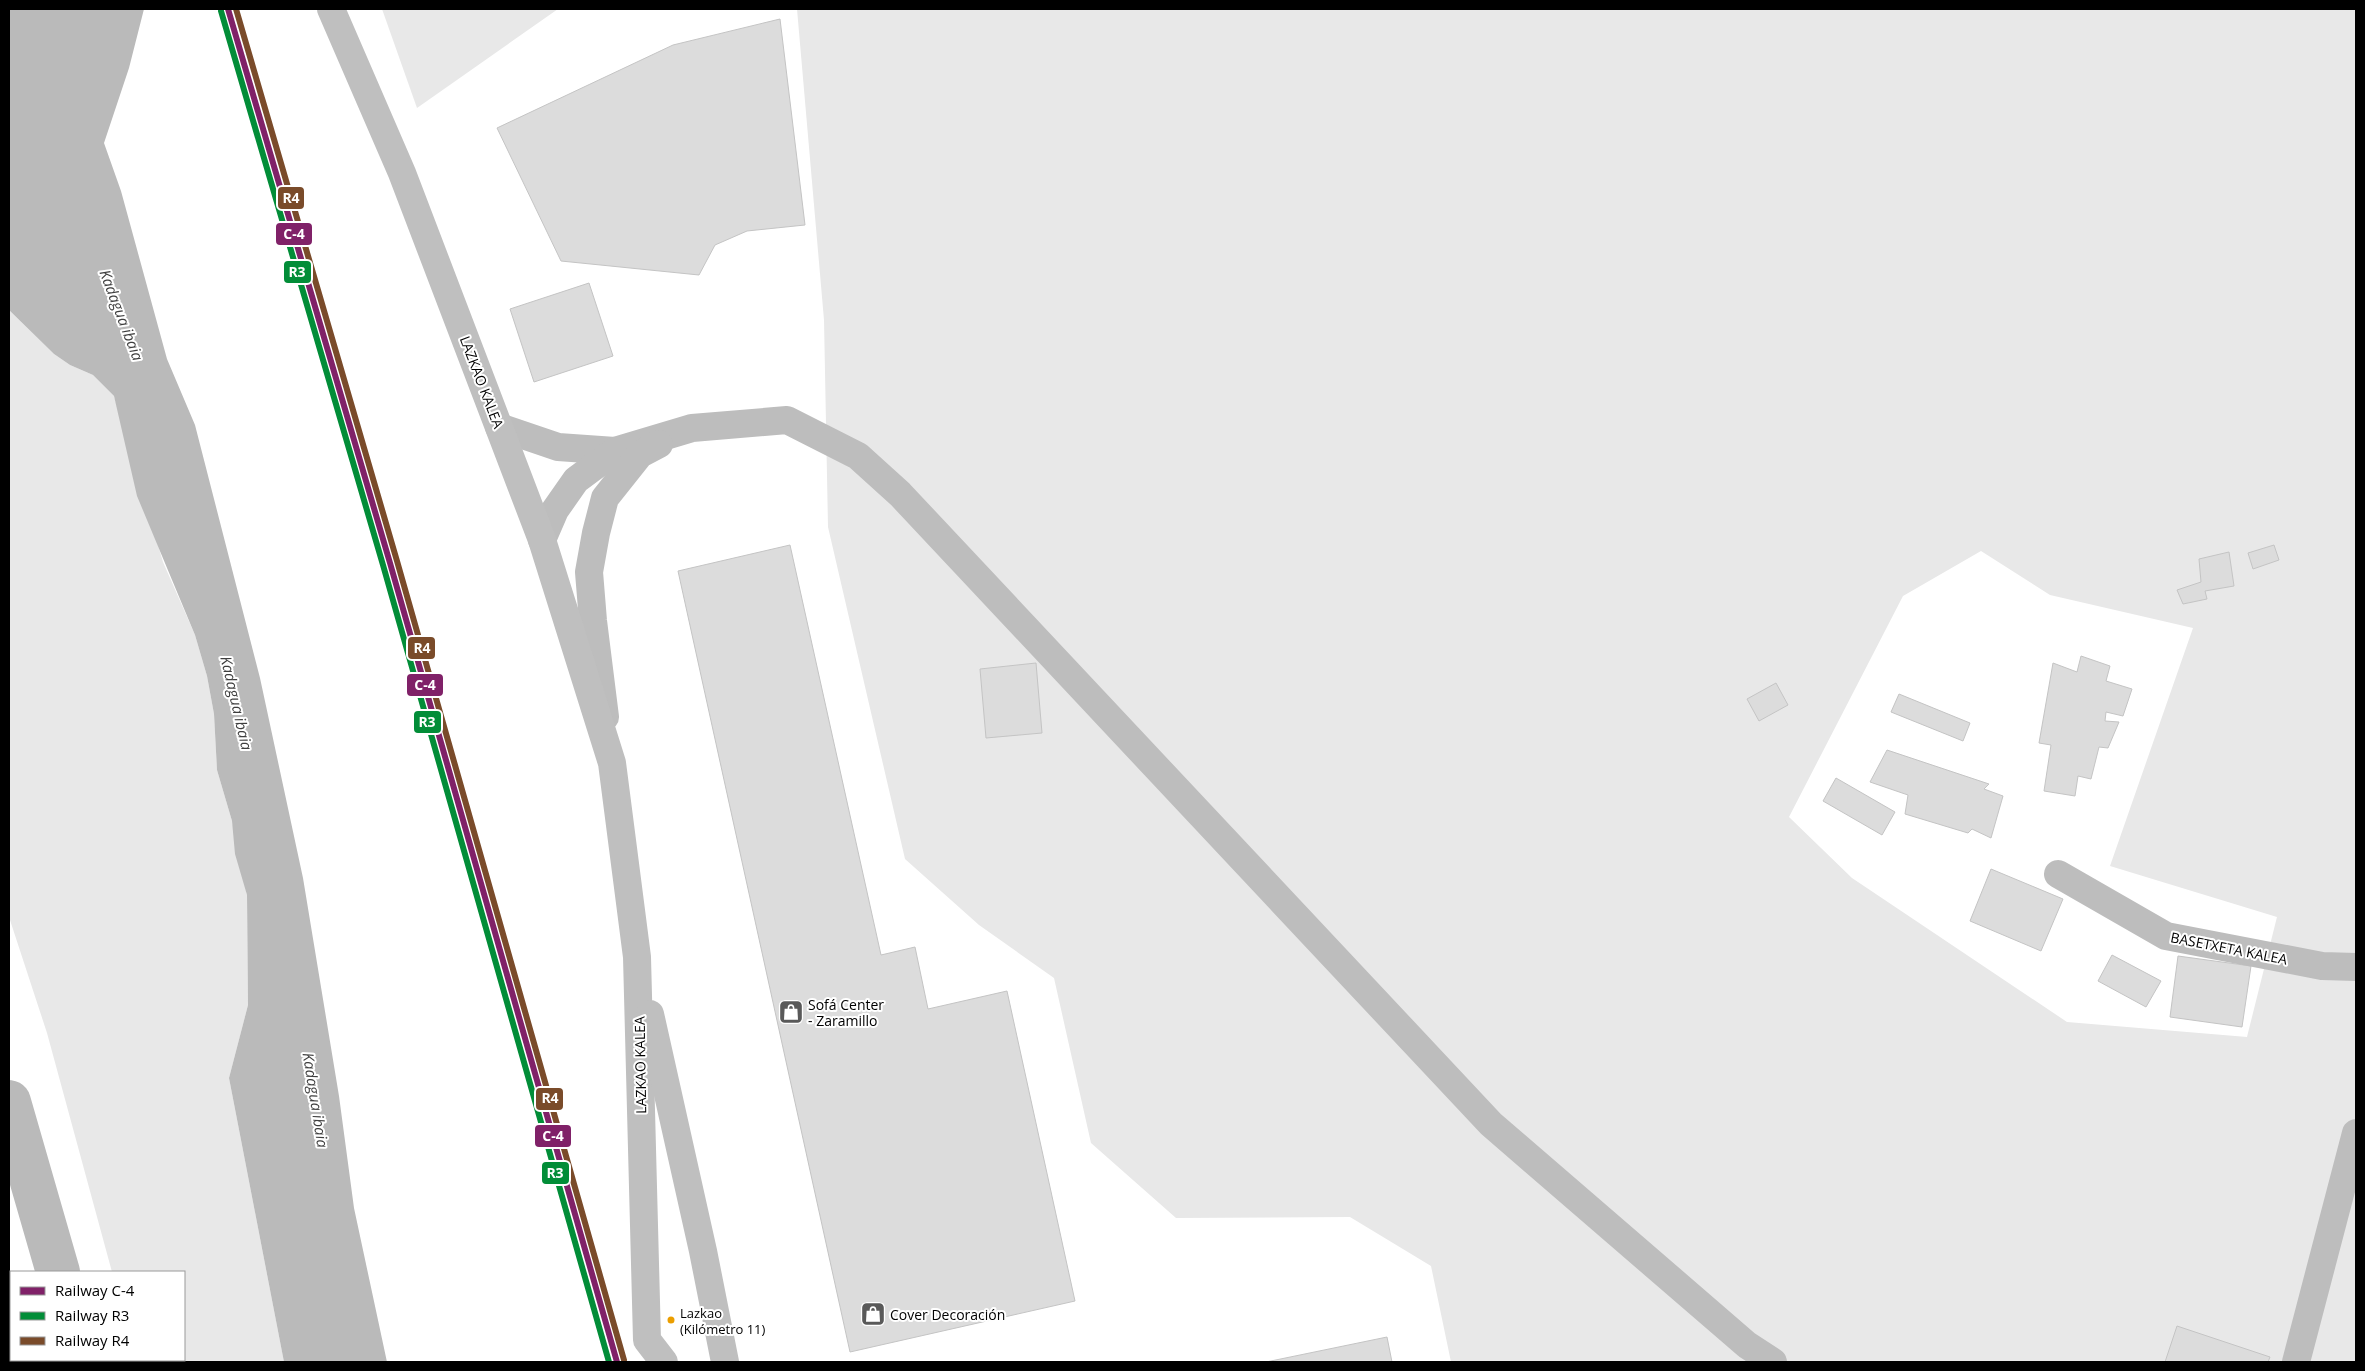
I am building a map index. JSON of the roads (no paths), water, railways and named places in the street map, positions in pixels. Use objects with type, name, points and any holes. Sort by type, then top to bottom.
[{"type":"street","name":"LAZKAO KALEA","points":[[331,9],[402,173],[542,540],[612,763]]},
{"type":"street","points":[[542,540],[555,510],[576,480],[615,451],[692,428],[787,420],[858,456],[900,494],[1491,1124],[1747,1345],[1773,1362]]},
{"type":"street","points":[[499,427],[558,447],[615,451]]},
{"type":"street","name":"LAZKAO KALEA","points":[[664,1362],[647,1340],[637,957],[592,621],[589,572],[605,498],[640,454],[692,428]]},
{"type":"street","name":"BASETXETA KALEA","points":[[2058,874],[2166,936],[2322,966],[2356,967]]},
{"type":"street","points":[[637,957],[675,1122],[725,1362]]},
{"type":"street","points":[[2296,1362],[2356,1133]]},
{"type":"water","name":"Kadagua ibaia","points":[[9,9],[144,9],[129,68],[104,143],[121,191],[167,359],[195,425],[260,678],[303,878],[339,1096],[354,1208],[387,1362],[284,1362],[229,1078],[248,1005],[247,895],[235,854],[232,821],[217,770],[214,714],[207,676],[195,635],[137,496],[114,396],[93,375],[70,365],[54,354],[9,310]]},
{"type":"waterway","points":[[9,1102],[58,1271]]},
{"type":"rail line","name":"C-4","points":[[228,9],[390,563],[617,1362]]},
{"type":"rail line","name":"R4","points":[[236,9],[397,561],[624,1360]]},
{"type":"rail line","name":"R3","points":[[221,11],[383,565],[609,1362]]},
{"type":"place","name":"Sofá Center - Zaramillo","points":[[791,1012]]},
{"type":"place","name":"Cover Decoración","points":[[873,1314]]},
{"type":"place","name":"Lazkao (Kilómetro 11)","points":[[671,1320]]}]
